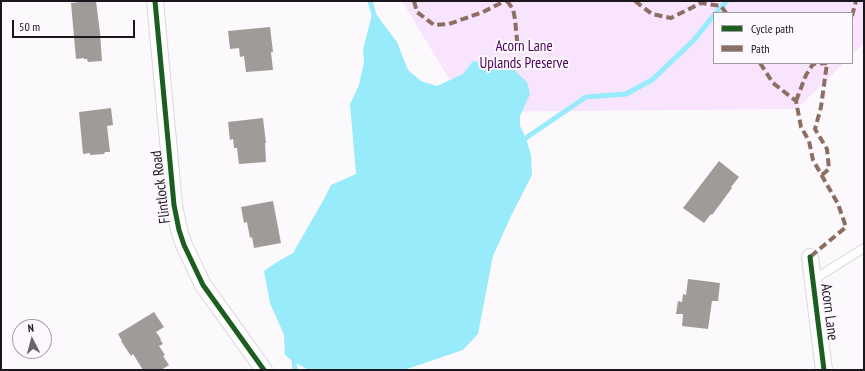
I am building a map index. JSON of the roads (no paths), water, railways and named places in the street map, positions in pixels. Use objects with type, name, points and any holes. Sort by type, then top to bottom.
[{"type":"street","name":"Flintlock Road","points":[[155,1],[174,205],[179,230],[203,285],[264,370]]},
{"type":"street","name":"Acorn Lane","points":[[810,257],[824,370]]},
{"type":"lane","points":[[813,280],[864,248]]},
{"type":"water","points":[[373,10],[397,42],[408,70],[421,81],[437,86],[463,74],[473,61],[514,70],[527,82],[530,94],[520,116],[520,126],[526,138],[531,155],[532,175],[493,256],[478,334],[463,350],[404,370],[309,370],[285,355],[284,335],[270,303],[264,271],[293,253],[331,185],[356,174],[350,104],[359,85],[364,62],[363,50]]},
{"type":"waterway","points":[[370,1],[374,15]]},
{"type":"waterway","points":[[717,12],[727,1]]},
{"type":"waterway","points":[[520,142],[586,97],[626,94],[652,80],[694,40],[713,16]]},
{"type":"waterway","points":[[295,357],[295,370]]},
{"type":"park label","name":"Acorn Lane Uplands Preserve","points":[[524,56]]}]
